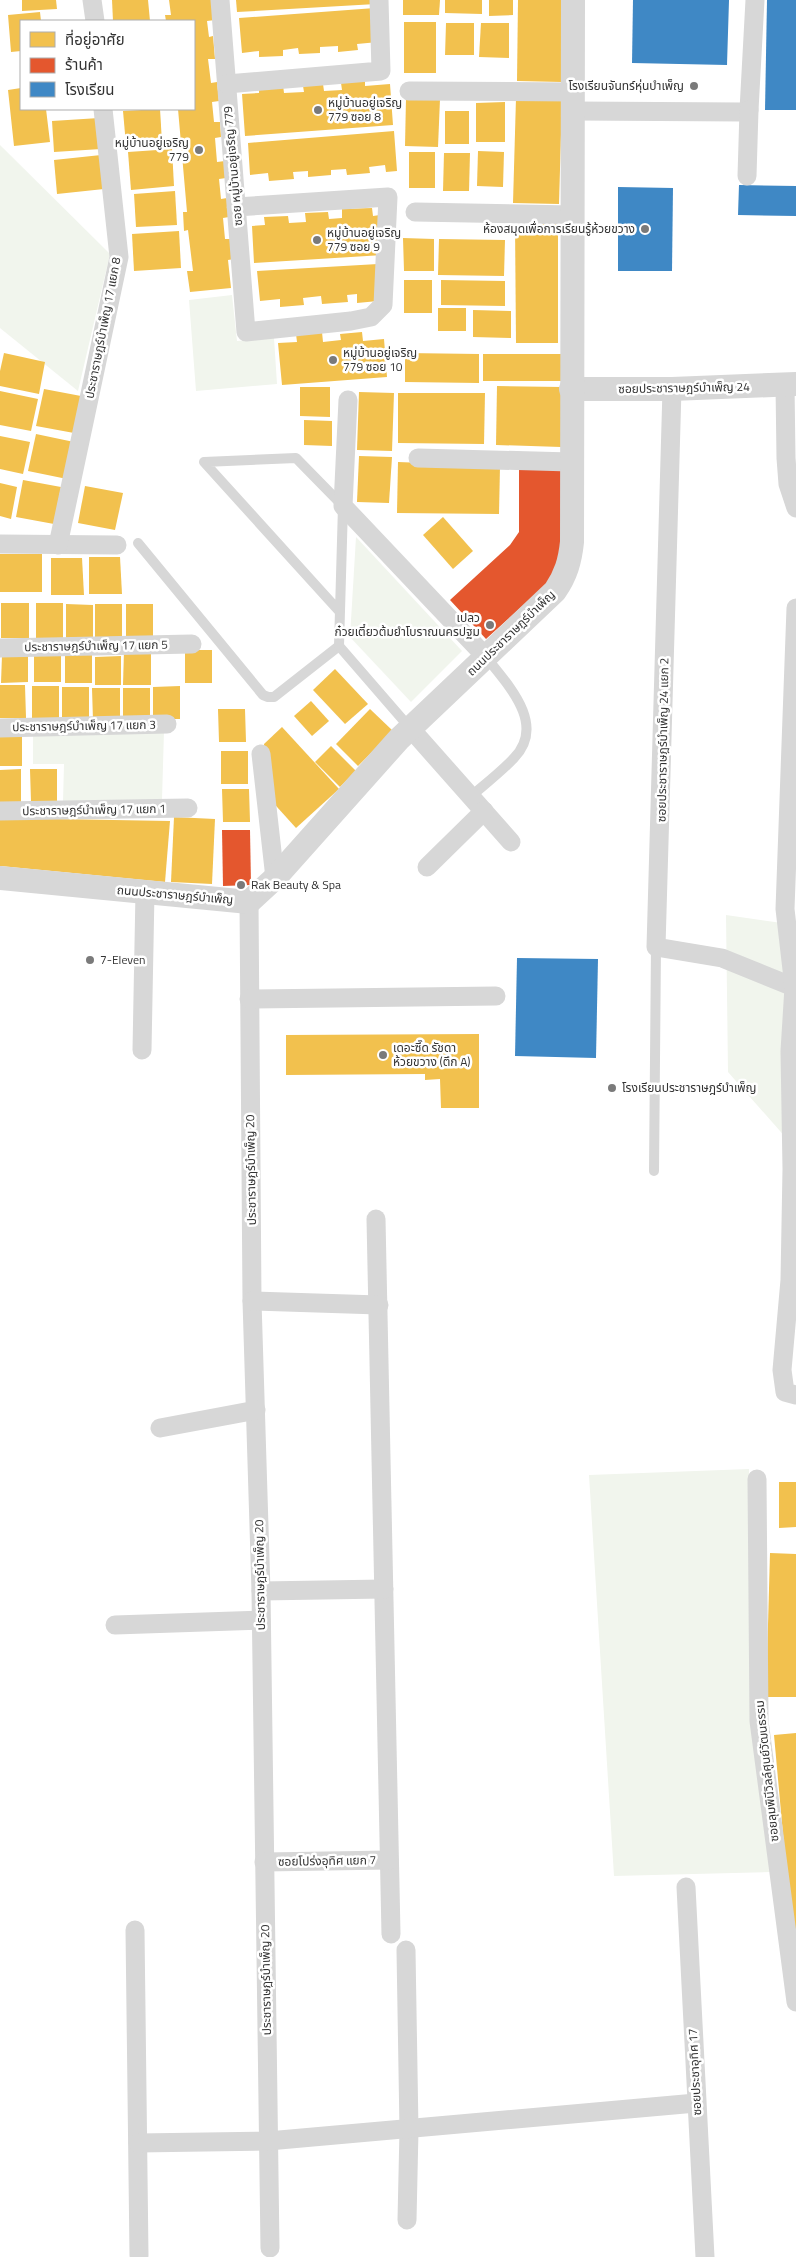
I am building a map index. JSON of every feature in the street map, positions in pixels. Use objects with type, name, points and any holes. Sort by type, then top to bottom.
[{"type":"street","points":[[92,0],[95,20]]},
{"type":"street","name":"ซอย หมู่บ้านอยู่เจริญ 779","points":[[220,0],[226,84],[246,332],[351,322],[371,318],[383,305],[388,198],[236,207]]},
{"type":"street","points":[[226,84],[381,71],[379,0]]},
{"type":"street","name":"ถนนประชาราษฎร์บำเพ็ญ","points":[[0,878],[249,902],[275,878],[399,739],[555,591],[565,575],[570,560],[572,542],[573,0]]},
{"type":"street","points":[[747,176],[755,0]]},
{"type":"street","points":[[409,91],[743,112],[749,110]]},
{"type":"street","name":"ประชาราษฎร์บำเพ็ญ 17 แยก 8","points":[[58,545],[119,257],[103,110]]},
{"type":"street","points":[[415,212],[572,215]]},
{"type":"street","points":[[791,385],[786,458],[788,484],[796,508]]},
{"type":"street","name":"ซอยประชาราษฎร์บำเพ็ญ 24","points":[[571,389],[672,389],[791,385]]},
{"type":"street","name":"ซอยประชาราษฎร์บำเพ็ญ 24 แยก 2","points":[[656,947],[672,389]]},
{"type":"street","points":[[348,400],[343,506],[486,656]]},
{"type":"street","points":[[418,458],[571,462]]},
{"type":"street","points":[[0,544],[116,545]]},
{"type":"street","points":[[796,608],[791,910],[795,988],[790,1051],[792,1169],[790,1280],[782,1370],[784,1392],[796,1395]]},
{"type":"street","name":"ประชาราษฎร์บำเพ็ญ 17 แยก 5","points":[[0,648],[192,644]]},
{"type":"street","name":"ประชาราษฎร์บำเพ็ญ 17 แยก 3","points":[[0,728],[167,724]]},
{"type":"street","points":[[411,729],[511,842]]},
{"type":"street","points":[[261,754],[275,878]]},
{"type":"street","name":"ประชาราษฎร์บำเพ็ญ 17 แยก 1","points":[[0,811],[188,808]]},
{"type":"street","points":[[427,868],[484,812]]},
{"type":"street","points":[[142,1050],[145,892]]},
{"type":"street","name":"ประชาราษฎร์บำเพ็ญ 20","points":[[249,902],[252,1301],[261,1591],[270,2248]]},
{"type":"street","points":[[656,947],[722,958],[795,988]]},
{"type":"street","points":[[249,1000],[496,996]]},
{"type":"street","points":[[376,1219],[390,1934]]},
{"type":"street","points":[[252,1301],[378,1305]]},
{"type":"street","points":[[160,1428],[256,1410]]},
{"type":"street","name":"ซอยลุมพินีวิลล์ศูนย์วัฒนธรรม","points":[[757,1479],[759,1721],[796,2002]]},
{"type":"street","points":[[261,1591],[384,1589]]},
{"type":"street","points":[[115,1625],[261,1620]]},
{"type":"street","name":"ซอยโปร่งอุทิศ แยก 7","points":[[264,1862],[389,1860]]},
{"type":"street","name":"ซอยประชาอุทิศ 17","points":[[686,1887],[705,2257]]},
{"type":"street","points":[[135,1930],[140,2255]]},
{"type":"street","points":[[406,1950],[409,2130],[407,2220]]},
{"type":"street","points":[[138,2143],[268,2141],[409,2130],[696,2103]]},
{"type":"lane","points":[[339,611],[204,462],[296,458],[343,506],[339,646],[411,729]]},
{"type":"lane","points":[[138,543],[263,695],[268,697],[274,696],[339,646]]},
{"type":"lane","points":[[476,792],[515,758],[525,738],[526,717],[522,706],[486,656]]},
{"type":"lane","points":[[654,1171],[656,947]]},
{"type":"shaded area","points":[[0,145],[110,254],[78,391],[0,328]]},
{"type":"shaded area","points":[[232,295],[237,341],[274,338],[277,384],[196,391],[189,300]]},
{"type":"shaded area","points":[[356,537],[462,651],[411,702],[350,637]]},
{"type":"shaded area","points":[[164,731],[162,800],[63,802],[64,764],[33,764],[33,733]]},
{"type":"shaded area","points":[[726,915],[782,923],[786,1000],[787,1139],[728,1072]]},
{"type":"shaded area","points":[[749,1469],[750,1699],[770,1872],[614,1876],[589,1475]]},
{"type":"building: ที่อยู่อาศัย","points":[[22,0],[56,0],[57,9],[22,11]]},
{"type":"building: ที่อยู่อาศัย","points":[[112,0],[148,0],[150,20],[113,20]]},
{"type":"building: ที่อยู่อาศัย","name":"หมู่บ้านอยู่เจริญ 779","points":[[169,0],[213,0],[215,20],[207,21],[209,37],[213,36],[215,59],[208,59],[211,83],[217,82],[219,101],[212,102],[214,122],[220,122],[221,137],[215,138],[217,162],[225,161],[226,178],[219,179],[221,199],[227,198],[229,217],[223,218],[225,239],[232,239],[234,259],[228,260],[231,288],[190,292],[187,271],[193,271],[188,230],[184,231],[183,212],[187,212],[178,110],[195,110],[195,20],[166,20],[165,15],[171,15]]},
{"type":"building: ที่อยู่อาศัย","points":[[236,0],[376,0],[376,4],[237,12]]},
{"type":"building: ที่อยู่อาศัย","points":[[403,0],[440,0],[439,15],[403,15]]},
{"type":"building: ที่อยู่อาศัย","points":[[445,0],[482,0],[482,14],[445,13]]},
{"type":"building: ที่อยู่อาศัย","points":[[489,0],[513,0],[513,15],[489,16]]},
{"type":"building: ที่อยู่อาศัย","points":[[518,0],[564,0],[562,82],[517,81]]},
{"type":"building: ที่อยู่อาศัย","points":[[375,8],[378,42],[357,44],[358,50],[338,52],[338,46],[320,47],[320,53],[299,54],[298,48],[283,50],[283,56],[259,57],[259,51],[242,53],[239,18]]},
{"type":"building: ที่อยู่อาศัย","points":[[40,12],[41,20],[20,20],[20,51],[11,52],[8,15]]},
{"type":"building: ที่อยู่อาศัย","points":[[404,22],[436,22],[436,73],[404,73]]},
{"type":"building: ที่อยู่อาศัย","points":[[446,23],[474,23],[474,55],[445,55]]},
{"type":"building: ที่อยู่อาศัย","points":[[481,23],[509,23],[509,58],[479,57]]},
{"type":"building: ที่อยู่อาศัย","name":"หมู่บ้านอยู่เจริญ 779 ซอย 8","points":[[365,81],[365,86],[390,84],[393,125],[245,136],[242,94],[259,93],[259,87],[283,85],[284,93],[304,92],[303,86],[323,84],[324,91],[342,90],[341,83]]},
{"type":"building: ที่อยู่อาศัย","points":[[20,88],[20,110],[46,110],[50,142],[14,146],[8,90]]},
{"type":"building: ที่อยู่อาศัย","points":[[406,98],[440,99],[438,147],[405,146]]},
{"type":"building: ที่อยู่อาศัย","points":[[516,98],[562,99],[559,204],[513,203]]},
{"type":"building: ที่อยู่อาศัย","points":[[505,102],[505,142],[476,142],[476,103]]},
{"type":"building: ที่อยู่อาศัย","points":[[160,110],[162,142],[126,145],[123,111]]},
{"type":"building: ที่อยู่อาศัย","points":[[445,111],[469,111],[469,144],[445,144]]},
{"type":"building: ที่อยู่อาศัย","points":[[99,118],[101,149],[54,152],[52,121]]},
{"type":"building: ที่อยู่อาศัย","points":[[394,131],[397,171],[386,172],[385,165],[369,167],[370,173],[347,175],[346,169],[331,170],[331,175],[308,177],[308,171],[293,172],[294,179],[269,181],[268,173],[250,175],[248,143]]},
{"type":"building: ที่อยู่อาศัย","points":[[172,149],[174,186],[131,190],[128,152]]},
{"type":"building: ที่อยู่อาศัย","points":[[478,151],[504,152],[503,187],[477,186]]},
{"type":"building: ที่อยู่อาศัย","points":[[409,152],[435,152],[435,188],[409,188]]},
{"type":"building: ที่อยู่อาศัย","points":[[444,153],[470,153],[469,191],[443,191]]},
{"type":"building: ที่อยู่อาศัย","points":[[101,155],[104,189],[57,194],[54,160]]},
{"type":"building: ที่อยู่อาศัย","points":[[175,191],[177,225],[136,227],[134,194]]},
{"type":"building: ที่อยู่อาศัย","name":"หมู่บ้านอยู่เจริญ 779 ซอย 9","points":[[372,208],[373,216],[380,215],[383,255],[254,263],[252,226],[265,225],[264,217],[288,216],[289,223],[306,222],[305,213],[328,212],[329,219],[342,218],[342,209]]},
{"type":"building: ที่อยู่อาศัย","points":[[515,224],[558,224],[558,343],[516,343]]},
{"type":"building: ที่อยู่อาศัย","points":[[179,231],[181,268],[134,271],[132,234]]},
{"type":"building: ที่อยู่อาศัย","points":[[403,238],[434,239],[434,271],[404,271]]},
{"type":"building: ที่อยู่อาศัย","points":[[439,239],[505,240],[504,276],[438,275]]},
{"type":"building: ที่อยู่อาศัย","points":[[378,264],[378,301],[357,303],[357,294],[347,295],[348,302],[322,304],[321,296],[303,298],[304,305],[280,307],[280,299],[260,301],[257,271]]},
{"type":"building: ที่อยู่อาศัย","points":[[404,280],[432,280],[432,313],[404,313]]},
{"type":"building: ที่อยู่อาศัย","points":[[441,280],[505,281],[505,306],[441,305]]},
{"type":"building: ที่อยู่อาศัย","points":[[438,308],[466,308],[466,331],[438,331]]},
{"type":"building: ที่อยู่อาศัย","points":[[473,310],[511,311],[511,338],[473,337]]},
{"type":"building: ที่อยู่อาศัย","name":"หมู่บ้านอยู่เจริญ 779 ซอย 10","points":[[322,332],[323,342],[341,340],[340,334],[362,332],[363,341],[384,339],[387,377],[282,385],[278,343],[297,342],[296,334]]},
{"type":"building: ที่อยู่อาศัย","points":[[4,353],[45,362],[39,394],[0,386],[0,371]]},
{"type":"building: ที่อยู่อาศัย","points":[[405,353],[479,354],[479,383],[405,382]]},
{"type":"building: ที่อยู่อาศัย","points":[[483,354],[561,354],[561,381],[483,381]]},
{"type":"building: ที่อยู่อาศัย","points":[[497,386],[562,387],[561,447],[496,445]]},
{"type":"building: ที่อยู่อาศัย","points":[[300,387],[330,387],[330,417],[300,416]]},
{"type":"building: ที่อยู่อาศัย","points":[[44,389],[81,396],[74,433],[36,426]]},
{"type":"building: ที่อยู่อาศัย","points":[[0,391],[38,399],[31,431],[0,425]]},
{"type":"building: ที่อยู่อาศัย","points":[[359,392],[394,393],[392,451],[357,450]]},
{"type":"building: ที่อยู่อาศัย","points":[[398,393],[485,393],[484,444],[398,443]]},
{"type":"building: ที่อยู่อาศัย","points":[[304,420],[332,421],[332,446],[304,445]]},
{"type":"building: ที่อยู่อาศัย","points":[[36,434],[74,442],[67,479],[28,471]]},
{"type":"building: ที่อยู่อาศัย","points":[[0,436],[30,442],[23,474],[0,469]]},
{"type":"building: ที่อยู่อาศัย","points":[[359,456],[392,457],[389,503],[357,502]]},
{"type":"building: ที่อยู่อาศัย","points":[[398,462],[500,466],[499,514],[397,513]]},
{"type":"building: ที่อยู่อาศัย","points":[[23,480],[61,487],[54,524],[16,517]]},
{"type":"building: ที่อยู่อาศัย","points":[[0,483],[17,487],[11,519],[0,516]]},
{"type":"building: ที่อยู่อาศัย","points":[[85,486],[123,493],[115,530],[78,523]]},
{"type":"building: ที่อยู่อาศัย","points":[[443,517],[473,551],[453,569],[423,535]]},
{"type":"building: ที่อยู่อาศัย","points":[[0,554],[42,554],[42,592],[0,592]]},
{"type":"building: ที่อยู่อาศัย","points":[[89,557],[120,557],[122,594],[89,594]]},
{"type":"building: ที่อยู่อาศัย","points":[[51,558],[82,558],[84,595],[51,595]]},
{"type":"building: ที่อยู่อาศัย","points":[[1,603],[29,603],[29,638],[1,638]]},
{"type":"building: ที่อยู่อาศัย","points":[[36,603],[63,603],[63,638],[36,639]]},
{"type":"building: ที่อยู่อาศัย","points":[[66,604],[93,605],[93,640],[66,640]]},
{"type":"building: ที่อยู่อาศัย","points":[[95,604],[122,604],[122,639],[95,639]]},
{"type":"building: ที่อยู่อาศัย","points":[[126,604],[153,604],[153,639],[126,639]]},
{"type":"building: ที่อยู่อาศัย","points":[[124,650],[151,650],[151,685],[123,685]]},
{"type":"building: ที่อยู่อาศัย","points":[[185,650],[212,650],[212,683],[185,683]]},
{"type":"building: ที่อยู่อาศัย","points":[[28,654],[28,682],[1,683],[2,655]]},
{"type":"building: ที่อยู่อาศัย","points":[[34,654],[61,654],[61,682],[34,682]]},
{"type":"building: ที่อยู่อาศัย","points":[[65,655],[92,655],[92,683],[65,683]]},
{"type":"building: ที่อยู่อาศัย","points":[[121,656],[121,685],[95,685],[95,657]]},
{"type":"building: ที่อยู่อาศัย","points":[[335,669],[368,704],[345,724],[313,690]]},
{"type":"building: ที่อยู่อาศัย","points":[[0,685],[25,685],[26,718],[0,718]]},
{"type":"building: ที่อยู่อาศัย","points":[[32,686],[59,686],[59,719],[32,719]]},
{"type":"building: ที่อยู่อาศัย","points":[[180,686],[180,719],[153,719],[153,687]]},
{"type":"building: ที่อยู่อาศัย","points":[[62,687],[89,687],[89,719],[62,720]]},
{"type":"building: ที่อยู่อาศัย","points":[[92,688],[120,688],[120,720],[93,721]]},
{"type":"building: ที่อยู่อาศัย","points":[[123,688],[150,688],[150,720],[123,721]]},
{"type":"building: ที่อยู่อาศัย","points":[[311,701],[329,721],[312,736],[294,716]]},
{"type":"building: ที่อยู่อาศัย","points":[[218,709],[245,709],[246,742],[219,742]]},
{"type":"building: ที่อยู่อาศัย","points":[[370,709],[393,731],[358,766],[336,744]]},
{"type":"building: ที่อยู่อาศัย","points":[[282,727],[339,789],[296,828],[268,797],[264,744]]},
{"type":"building: ที่อยู่อาศัย","points":[[0,733],[22,733],[22,766],[0,766]]},
{"type":"building: ที่อยู่อาศัย","points":[[331,746],[356,771],[340,787],[315,762]]},
{"type":"building: ที่อยู่อาศัย","points":[[221,751],[248,751],[248,784],[221,784]]},
{"type":"building: ที่อยู่อาศัย","points":[[21,769],[21,802],[0,802],[0,770]]},
{"type":"building: ที่อยู่อาศัย","points":[[30,769],[57,769],[57,802],[31,802]]},
{"type":"building: ที่อยู่อาศัย","points":[[222,789],[249,789],[250,822],[223,822]]},
{"type":"building: ที่อยู่อาศัย","points":[[174,817],[215,819],[212,884],[171,882]]},
{"type":"building: ที่อยู่อาศัย","points":[[0,818],[170,821],[165,882],[0,866]]},
{"type":"building: ที่อยู่อาศัย","name":"เดอะซี๊ด รัชดา ห้วยขวาง (ตึก A)","points":[[479,1034],[479,1108],[441,1108],[440,1079],[425,1080],[425,1074],[286,1075],[286,1035]]},
{"type":"building: ที่อยู่อาศัย","points":[[779,1482],[796,1482],[796,1527],[779,1528]]},
{"type":"building: ที่อยู่อาศัย","points":[[770,1553],[796,1554],[796,1697],[766,1697]]},
{"type":"building: ที่อยู่อาศัย","points":[[796,1733],[796,1966],[795,1966],[774,1735]]},
{"type":"building: ร้านค้า","points":[[519,468],[562,469],[561,558],[549,582],[486,639],[450,600],[510,545],[519,532]]},
{"type":"building: ร้านค้า","points":[[222,830],[250,830],[251,885],[223,886]]},
{"type":"building: โรงเรียน","points":[[633,0],[729,0],[727,65],[632,63]]},
{"type":"building: โรงเรียน","points":[[767,0],[796,0],[796,110],[765,110]]},
{"type":"building: โรงเรียน","points":[[739,185],[796,186],[796,216],[738,215]]},
{"type":"building: โรงเรียน","name":"ห้องสมุดเพื่อการเรียนรู้ห้วยขวาง","points":[[618,187],[673,188],[672,271],[618,271]]},
{"type":"building: โรงเรียน","points":[[517,958],[598,959],[596,1058],[515,1056]]},
{"type":"place","name":"โรงเรียนจันทร์หุ่นบำเพ็ญ","points":[[694,86]]},
{"type":"place","name":"หมู่บ้านอยู่เจริญ 779 ซอย 8","points":[[318,110]]},
{"type":"place","name":"หมู่บ้านอยู่เจริญ 779","points":[[199,150]]},
{"type":"place","name":"ห้องสมุดเพื่อการเรียนรู้ห้วยขวาง","points":[[645,229]]},
{"type":"place","name":"หมู่บ้านอยู่เจริญ 779 ซอย 9","points":[[317,240]]},
{"type":"place","name":"หมู่บ้านอยู่เจริญ 779 ซอย 10","points":[[333,360]]},
{"type":"place","name":"เปลว ก๋วยเตี๋ยวต้มยำโบราณนครปฐม","points":[[490,625]]},
{"type":"place","name":"Rak Beauty & Spa","points":[[241,885]]},
{"type":"place","name":"7-Eleven","points":[[90,960]]},
{"type":"place","name":"เดอะซี๊ด รัชดา ห้วยขวาง (ตึก A)","points":[[383,1055]]},
{"type":"place","name":"โรงเรียนประชาราษฎร์บำเพ็ญ","points":[[612,1088]]}]
